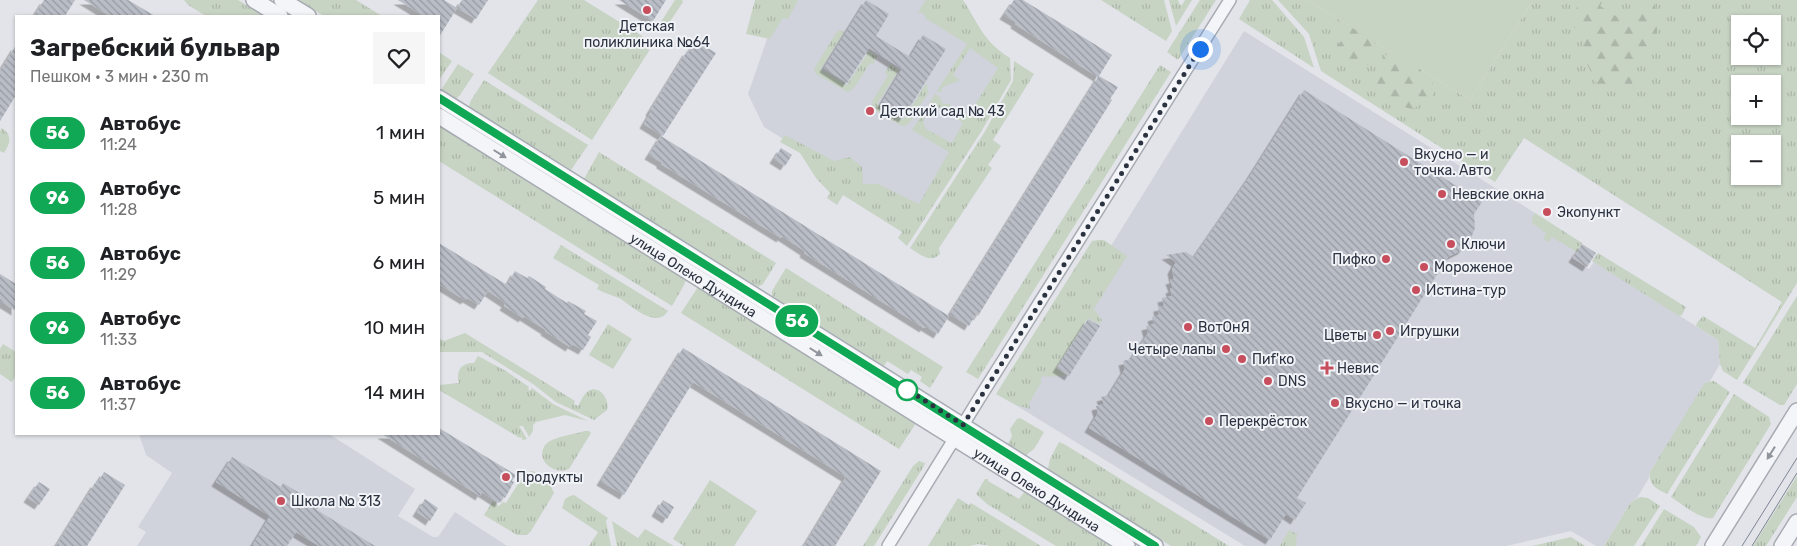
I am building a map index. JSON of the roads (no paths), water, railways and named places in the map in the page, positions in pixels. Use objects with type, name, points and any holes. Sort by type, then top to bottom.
[{"type":"street","points":[[254,0],[278,15]]},
{"type":"street","points":[[282,0],[306,15]]},
{"type":"street","points":[[888,546],[1230,0]]},
{"type":"street","name":"улица Олеко Дундича","points":[[440,99],[1155,546]]},
{"type":"street","name":"улица Олеко Дундича","points":[[440,117],[1127,546]]},
{"type":"street","points":[[1713,546],[1797,412]]},
{"type":"street","points":[[1782,546],[1797,522]]},
{"type":"tram line","points":[[1742,546],[1797,458]]},
{"type":"tram line","points":[[1752,546],[1797,473]]},
{"type":"place","name":"Детская поликлиника №64","points":[[647,10]]},
{"type":"place","name":"Детский сад № 43","points":[[870,111]]},
{"type":"place","name":"Вкусно — и точка. Авто","points":[[1404,162]]},
{"type":"place","name":"Невские окна","points":[[1442,194]]},
{"type":"place","name":"Экопункт","points":[[1547,212]]},
{"type":"place","name":"Ключи","points":[[1451,244]]},
{"type":"place","name":"Пифко","points":[[1386,259]]},
{"type":"place","name":"Мороженое","points":[[1424,267]]},
{"type":"place","name":"Истина-тур","points":[[1416,290]]},
{"type":"place","name":"ВотОнЯ","points":[[1188,327]]},
{"type":"place","name":"Игрушки","points":[[1390,331]]},
{"type":"place","name":"Цветы","points":[[1377,335]]},
{"type":"place","name":"Четыре лапы","points":[[1226,349]]},
{"type":"place","name":"Пиf'ко","points":[[1242,359]]},
{"type":"place","name":"Невис","points":[[1327,368]]},
{"type":"place","name":"DNS","points":[[1268,381]]},
{"type":"place","name":"Вкусно — и точка","points":[[1335,403]]},
{"type":"place","name":"Перекрёсток","points":[[1209,421]]},
{"type":"place","name":"Продукты","points":[[506,477]]},
{"type":"place","name":"Школа № 313","points":[[281,501]]}]
